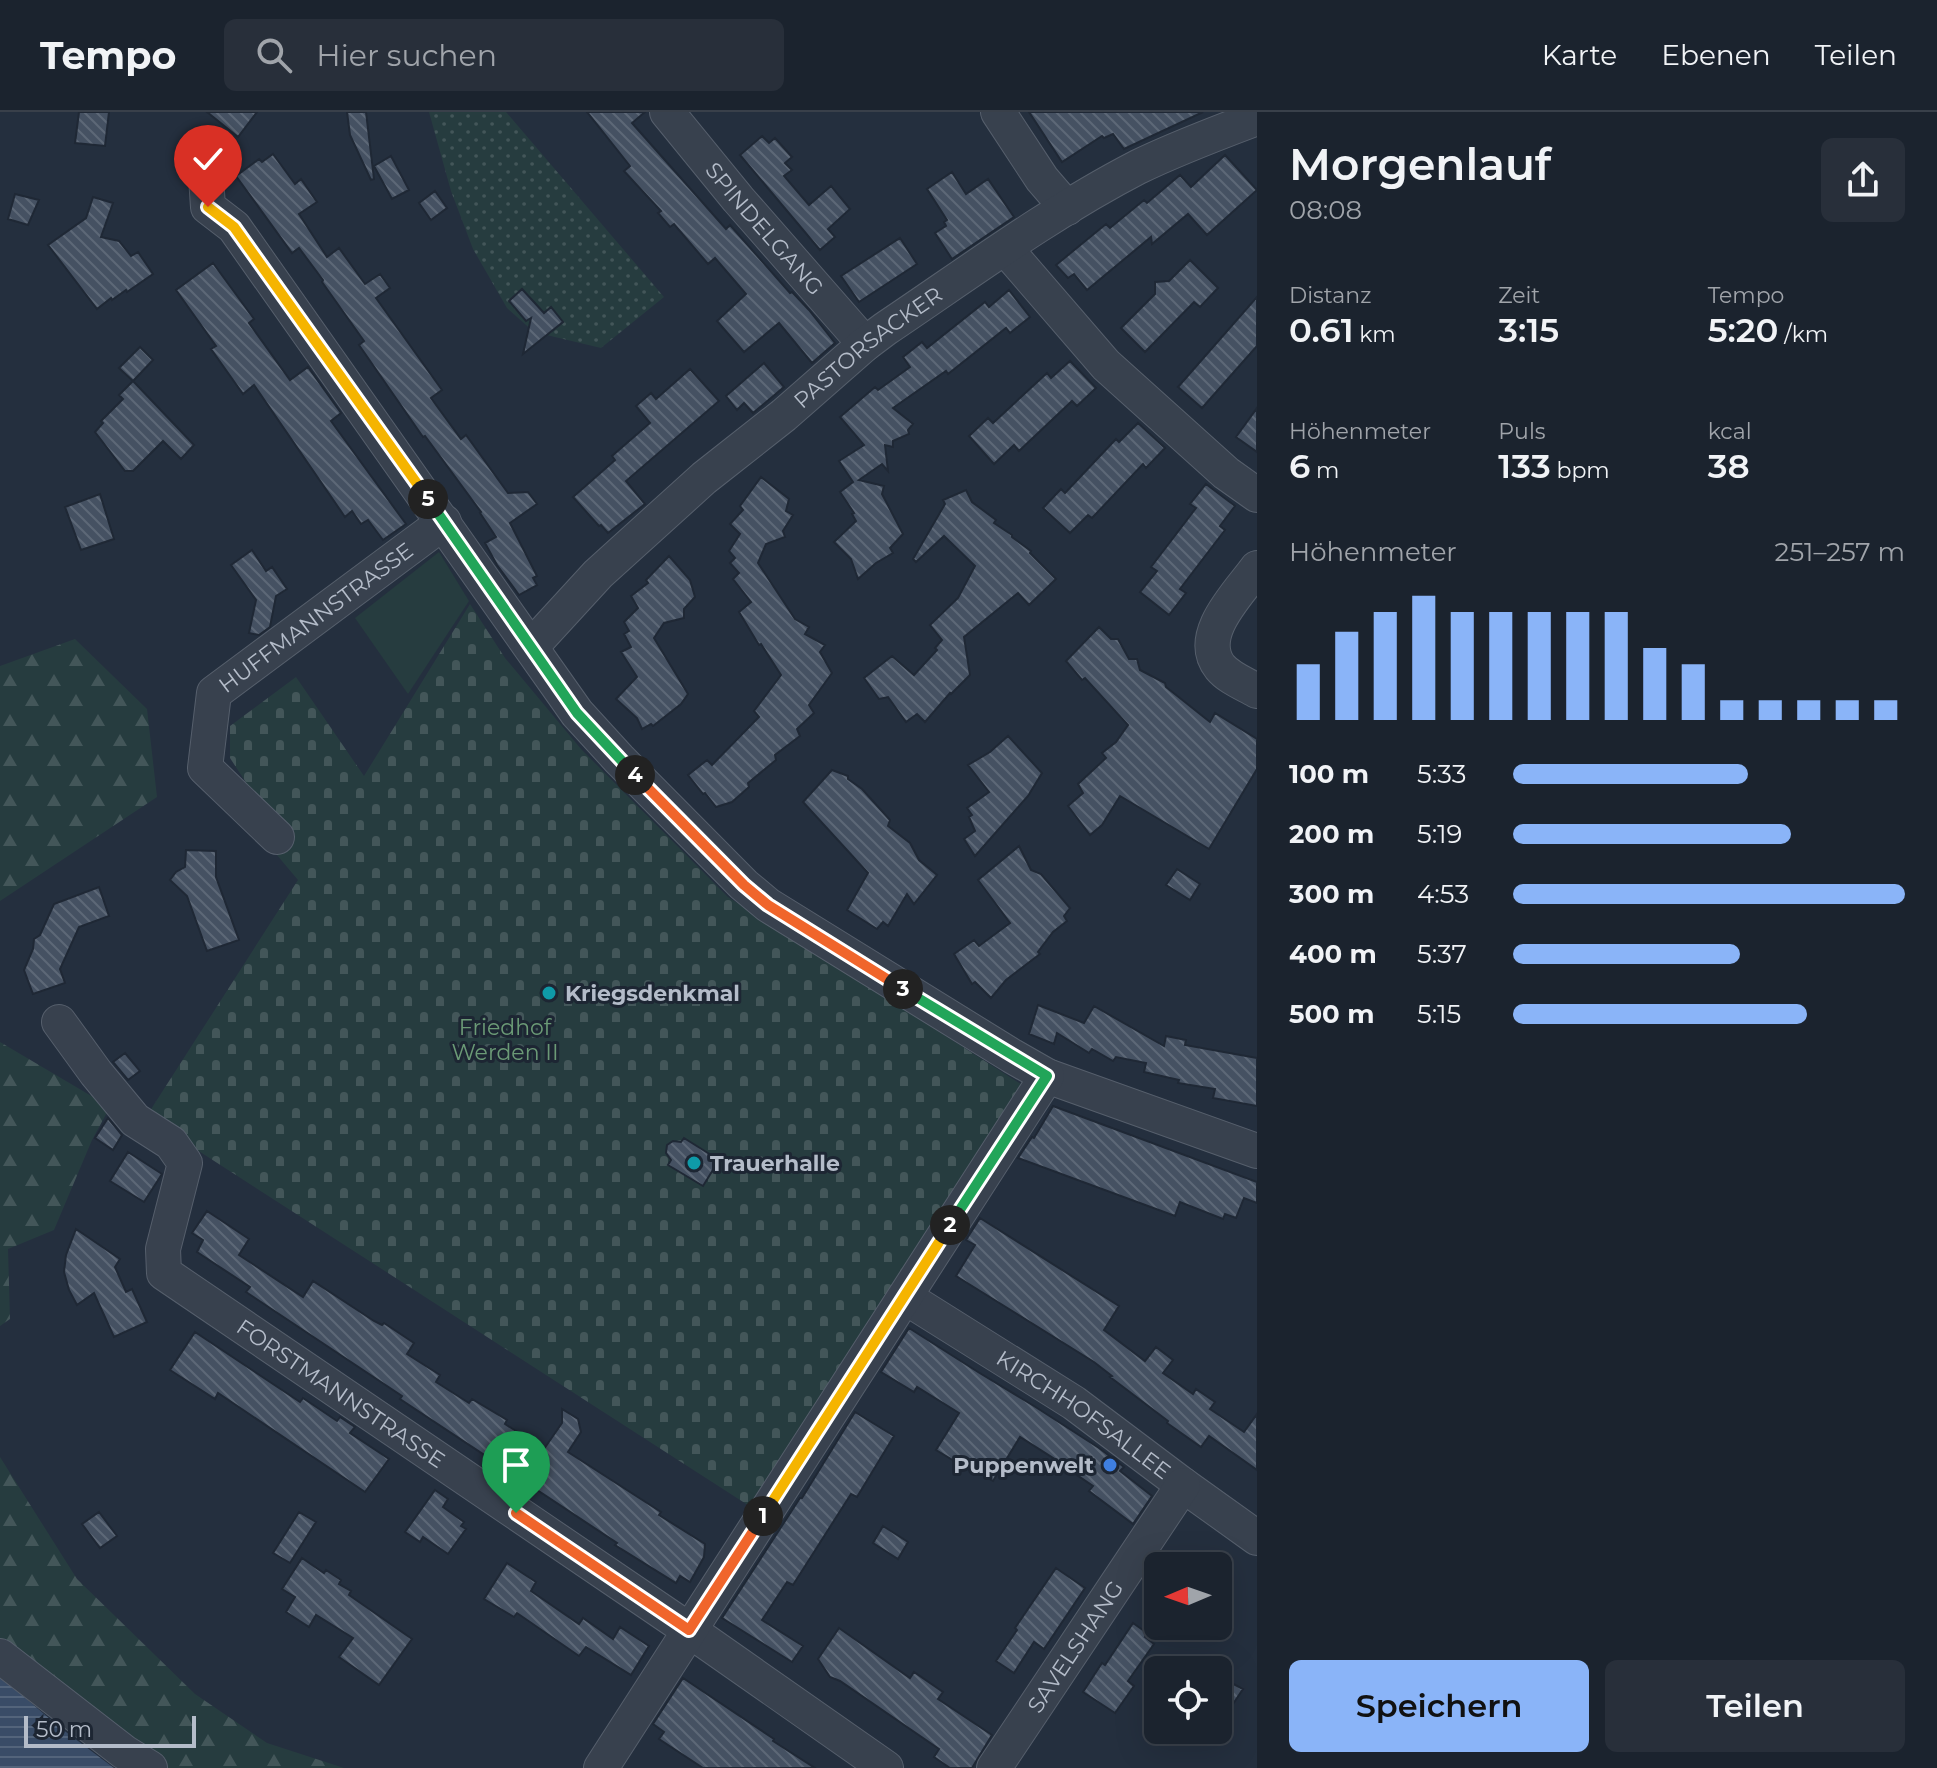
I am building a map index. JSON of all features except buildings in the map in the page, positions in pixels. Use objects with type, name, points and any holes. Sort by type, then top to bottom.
[{"type":"street","name":"SPINDELGANG","points":[[667,112],[738,199],[865,344]]},
{"type":"street","points":[[998,112],[1042,179],[1067,208]]},
{"type":"street","name":"PASTORSACKER","points":[[531,647],[598,574],[704,478],[784,415],[865,344],[1067,208],[1178,148],[1257,118]]},
{"type":"street","points":[[206,177],[208,207],[234,227],[577,713],[744,885],[768,905],[1047,1076],[1257,1151]]},
{"type":"street","points":[[1005,248],[1106,365],[1226,473],[1257,495]]},
{"type":"street","name":"HUFFMANNSTRASSE","points":[[277,837],[205,768],[214,693],[444,522]]},
{"type":"street","points":[[1257,568],[1216,624],[1213,642],[1218,665],[1257,691]]},
{"type":"street","name":"FORSTMANNSTRASSE","points":[[59,1022],[135,1120],[171,1143],[185,1163],[163,1249],[164,1273],[689,1630],[886,1768]]},
{"type":"street","points":[[601,1768],[1047,1076]]},
{"type":"street","name":"KIRCHHOFSALLEE","points":[[905,1297],[1074,1403],[1257,1538]]},
{"type":"street","name":"SAVELSHANG","points":[[994,1768],[1183,1485]]},
{"type":"street","points":[[0,1656],[124,1752],[150,1768]]},
{"type":"green space","points":[[429,112],[506,112],[664,297],[601,348],[534,332],[507,308],[473,249],[451,191]]},
{"type":"green space","points":[[439,552],[469,601],[408,694],[355,618]]},
{"type":"green space","name":"Friedhof Werden II","points":[[470,604],[505,658],[581,749],[728,897],[1024,1086],[754,1509],[146,1117],[298,880],[266,842],[277,830],[230,758],[230,726],[296,677],[364,776]]},
{"type":"green space","points":[[75,639],[147,709],[157,797],[0,901],[0,666]]},
{"type":"green space","points":[[0,1042],[110,1107],[92,1140],[54,1230],[8,1249],[10,1319],[0,1326]]},
{"type":"green space","points":[[0,1457],[77,1579],[195,1694],[267,1743],[344,1768],[167,1768],[124,1742],[0,1643]]},
{"type":"water","points":[[0,1676],[58,1726],[114,1768],[0,1768]]},
{"type":"place","name":"Kriegsdenkmal","points":[[549,993]]},
{"type":"place","name":"Trauerhalle","points":[[694,1163]]},
{"type":"place","name":"Puppenwelt","points":[[1110,1465]]},
{"type":"route","points":[[208,207],[234,227],[577,713],[619,759],[744,885],[768,905],[1047,1076],[689,1630],[516,1513]]}]
